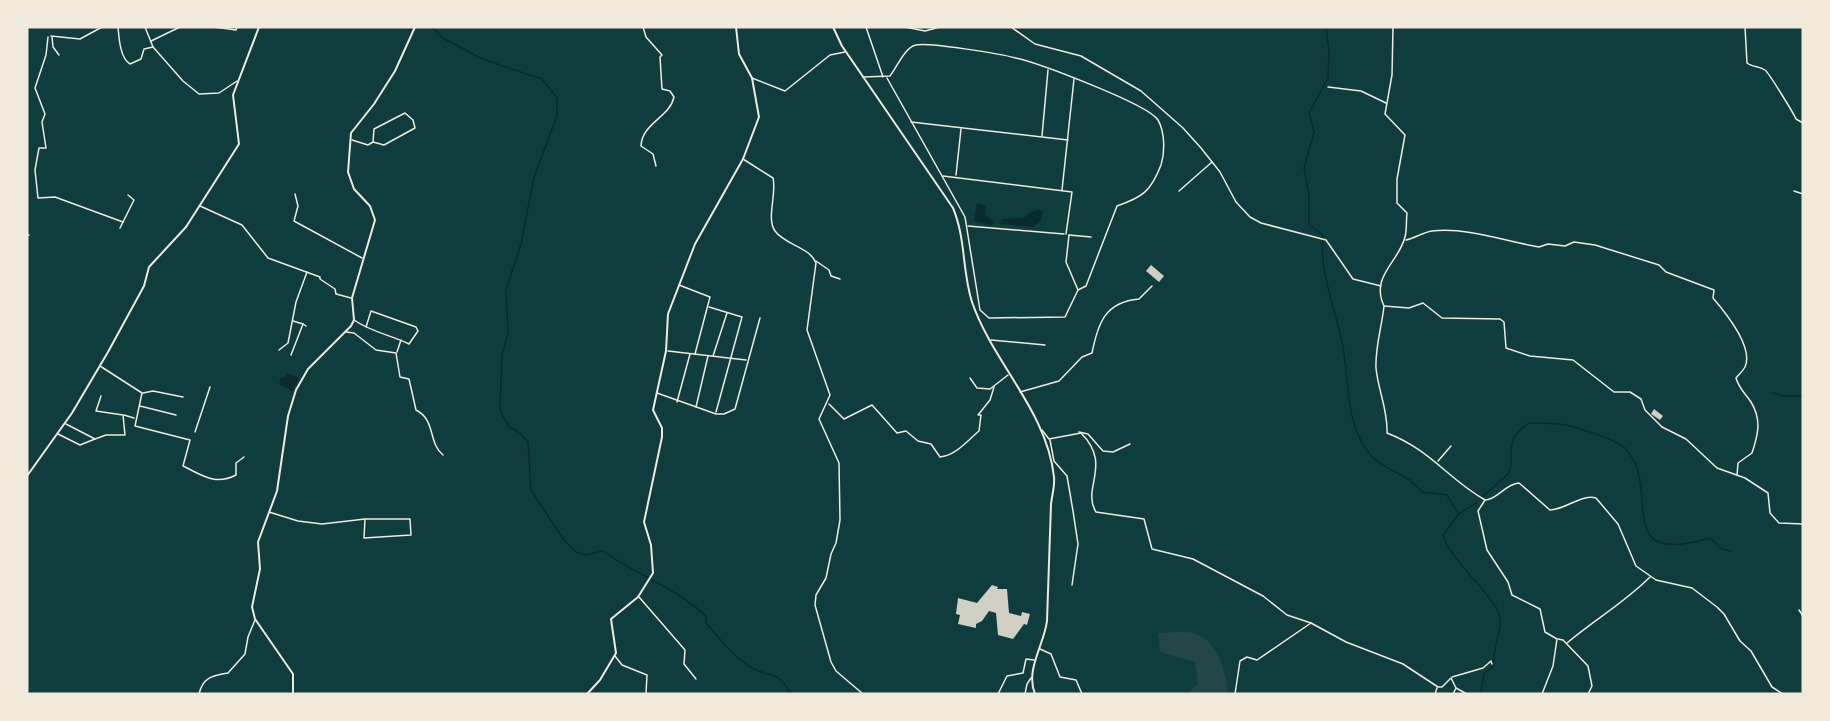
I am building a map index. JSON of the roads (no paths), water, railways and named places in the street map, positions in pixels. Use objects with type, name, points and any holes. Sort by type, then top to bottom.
[{"type":"main road","points":[[27,476],[65,424],[99,366],[144,286],[149,267],[177,238],[239,144],[233,95],[259,27]]},
{"type":"main road","points":[[293,694],[293,674],[255,619],[252,607],[260,569],[258,542],[277,491],[288,416],[296,390],[308,369],[346,332],[354,320],[352,298],[375,220],[372,210],[356,191],[351,180],[348,168],[352,129],[374,104],[394,71],[415,27]]},
{"type":"main road","points":[[587,694],[600,680],[615,655],[610,619],[638,597],[653,573],[651,545],[644,522],[662,437],[662,428],[653,412],[666,351],[668,314],[695,244],[742,159],[759,117],[752,78],[739,54],[736,27]]},
{"type":"main road","points":[[833,27],[845,52],[953,208],[963,236],[973,304],[990,340],[1042,429],[1054,485],[1051,504],[1047,621],[1032,678],[1035,694]]},
{"type":"street","points":[[49,37],[80,39],[102,27]]},
{"type":"street","points":[[118,27],[126,62],[130,64],[141,59],[144,49],[153,47]]},
{"type":"street","points":[[144,27],[152,40],[153,47],[183,81],[199,94],[219,93],[237,81]]},
{"type":"street","points":[[152,40],[180,27]]},
{"type":"street","points":[[214,27],[236,30],[237,27]]},
{"type":"street","points":[[643,27],[646,37],[662,55],[660,57],[663,89],[674,97],[672,104],[645,130],[641,141],[641,146],[653,154],[656,166]]},
{"type":"street","points":[[866,27],[883,77]]},
{"type":"street","points":[[905,27],[925,32],[940,27]]},
{"type":"street","points":[[1011,27],[1035,44],[1081,56],[1129,82],[1183,128],[1212,162],[1236,202],[1250,217],[1261,223],[1326,240],[1353,279],[1382,286]]},
{"type":"street","points":[[1393,27],[1392,75],[1386,114],[1405,135],[1397,179],[1397,203],[1407,213],[1405,240],[1395,259],[1386,267],[1382,286],[1381,298],[1384,306],[1376,365],[1379,391],[1387,415],[1387,433],[1410,442],[1437,462],[1469,491],[1485,500],[1493,499],[1505,486],[1519,483],[1550,510],[1578,503],[1586,497],[1596,498],[1618,524],[1636,566],[1650,577],[1673,585],[1692,588],[1717,607],[1725,614],[1740,641],[1751,651],[1772,687],[1783,694]]},
{"type":"street","points":[[1745,27],[1747,63],[1767,72],[1781,98],[1792,107],[1796,118],[1803,123]]},
{"type":"street","points":[[49,37],[58,55]]},
{"type":"street","points":[[49,37],[36,88],[45,114],[42,122],[46,148],[39,148],[35,159],[38,198],[63,199],[123,222]]},
{"type":"street","points":[[917,44],[1018,58],[1143,108],[1158,119],[1163,136],[1163,157],[1155,181],[1140,198],[1117,206],[1086,286],[1078,290],[1063,318],[988,318],[980,310],[965,217],[910,122],[887,77],[911,47],[917,44]]},
{"type":"street","points":[[752,78],[785,91],[830,55],[845,52]]},
{"type":"street","points":[[1042,137],[1048,70]]},
{"type":"street","points":[[863,77],[887,77]]},
{"type":"street","points":[[1062,191],[1074,79]]},
{"type":"street","points":[[1329,87],[1360,91],[1387,103]]},
{"type":"street","points":[[351,140],[368,145],[373,142],[384,145],[416,128],[413,120],[405,113],[374,129],[373,142]]},
{"type":"street","points":[[910,122],[1068,140]]},
{"type":"street","points":[[956,176],[961,128]]},
{"type":"street","points":[[742,159],[773,178],[775,203],[772,221],[775,230],[829,270],[831,276],[840,279]]},
{"type":"street","points":[[1179,191],[1212,162]]},
{"type":"street","points":[[943,176],[1072,192],[1067,234],[1067,264],[1078,290]]},
{"type":"street","points":[[1794,191],[1803,194]]},
{"type":"street","points":[[295,194],[298,206],[294,220],[362,258]]},
{"type":"street","points":[[120,228],[134,200],[128,195]]},
{"type":"street","points":[[200,206],[242,225],[268,258],[320,277],[334,289],[336,294],[352,298]]},
{"type":"street","points":[[967,226],[1091,237]]},
{"type":"street","points":[[1405,240],[1421,237],[1429,231],[1441,231],[1471,234],[1539,247],[1548,244],[1565,246],[1574,242],[1595,245],[1659,265],[1666,272],[1714,290],[1713,298],[1735,324],[1747,355],[1745,367],[1736,378],[1739,387],[1752,402],[1759,426],[1752,453],[1738,463],[1737,475]]},
{"type":"street","points":[[815,260],[816,273],[811,291],[812,309],[807,330],[830,395],[828,404],[819,419],[839,463],[840,520],[836,543],[825,578],[816,595],[815,605],[831,662],[836,671],[863,694]]},
{"type":"street","points":[[279,350],[288,343],[296,302],[307,272]]},
{"type":"street","points":[[678,285],[708,294],[711,300],[695,354]]},
{"type":"street","points":[[1020,393],[1059,381],[1082,357],[1092,353],[1098,324],[1120,302],[1139,299],[1152,285]]},
{"type":"street","points":[[1384,306],[1409,308],[1423,303],[1442,318],[1504,322],[1506,348],[1530,356],[1573,360],[1614,392],[1630,392],[1640,398],[1646,410],[1662,428],[1686,439],[1717,468],[1737,475],[1768,492],[1770,513],[1779,523],[1803,524]]},
{"type":"street","points":[[709,307],[742,317],[729,358],[716,414]]},
{"type":"street","points":[[354,320],[366,327],[409,344],[418,331],[416,327],[371,311],[366,327]]},
{"type":"street","points":[[713,356],[728,312]]},
{"type":"street","points":[[657,393],[716,414],[724,414],[735,409],[760,318]]},
{"type":"street","points":[[291,355],[305,325],[293,321]]},
{"type":"street","points":[[346,332],[354,333],[376,350],[396,353]]},
{"type":"street","points":[[401,340],[396,353],[400,377],[409,379],[416,410],[424,414],[433,431],[437,451],[442,455]]},
{"type":"street","points":[[990,340],[1045,345]]},
{"type":"street","points":[[666,351],[747,360]]},
{"type":"street","points":[[677,402],[690,353]]},
{"type":"street","points":[[696,408],[709,355]]},
{"type":"street","points":[[99,366],[142,393],[153,391],[183,397]]},
{"type":"street","points":[[828,404],[844,419],[872,405],[897,434],[906,431],[918,441],[931,444],[940,457],[946,457],[978,431],[981,415],[978,415],[990,400],[994,387],[1009,374]]},
{"type":"street","points":[[970,378],[977,388],[994,387]]},
{"type":"street","points":[[195,432],[210,387]]},
{"type":"street","points":[[142,393],[135,426],[189,440],[183,466],[211,481],[227,480],[236,475],[236,463],[244,457]]},
{"type":"street","points":[[101,396],[96,411],[135,418]]},
{"type":"street","points":[[139,406],[176,415]]},
{"type":"street","points":[[58,434],[80,445],[106,435],[126,435],[123,415]]},
{"type":"street","points":[[65,424],[95,438]]},
{"type":"street","points":[[1042,429],[1049,439],[1054,461],[1067,476],[1078,544],[1072,585]]},
{"type":"street","points":[[1049,439],[1078,432],[1088,434],[1103,451],[1113,452],[1130,444]]},
{"type":"street","points":[[1078,432],[1089,442],[1096,463],[1091,500],[1096,512],[1143,519],[1152,549],[1193,559],[1263,596],[1287,615],[1311,623],[1346,642],[1403,664],[1438,687],[1442,687],[1451,678],[1483,668],[1491,661],[1492,664]]},
{"type":"street","points":[[1437,462],[1451,447]]},
{"type":"street","points":[[1485,500],[1478,511],[1487,550],[1509,582],[1512,594],[1536,605],[1543,615],[1545,632],[1567,643],[1588,666],[1592,686],[1588,694]]},
{"type":"street","points":[[268,512],[298,521],[322,524],[365,519],[410,519],[411,536],[364,538],[365,519]]},
{"type":"street","points":[[1567,643],[1587,626],[1622,603],[1650,577]]},
{"type":"street","points":[[638,597],[685,650],[684,664],[696,679]]},
{"type":"street","points":[[1799,610],[1803,616]]},
{"type":"street","points":[[199,694],[202,684],[210,676],[228,673],[246,654],[248,637],[255,619]]},
{"type":"street","points":[[1235,694],[1240,661],[1247,657],[1257,660],[1311,623]]},
{"type":"street","points":[[1542,694],[1553,666],[1557,639]]},
{"type":"street","points":[[1040,649],[1051,654],[1060,677],[1076,680],[1082,694]]},
{"type":"street","points":[[615,655],[622,665],[646,675],[646,694]]},
{"type":"street","points":[[998,694],[1007,676],[1023,673],[1026,659],[1036,660]]},
{"type":"street","points":[[1025,694],[1027,684],[1032,678]]},
{"type":"street","points":[[1451,678],[1456,688],[1467,694]]},
{"type":"street","points":[[1435,694],[1438,687]]},
{"type":"street","points":[[1453,694],[1456,688]]},
{"type":"waterway","points":[[432,27],[443,38],[482,59],[542,79],[557,98],[557,116],[534,177],[521,244],[506,289],[508,333],[502,355],[500,410],[509,427],[519,432],[528,442],[531,490],[564,540],[576,552],[585,555],[603,551],[681,597],[706,616],[706,623],[741,660],[754,669],[778,678],[791,694]]},
{"type":"waterway","points":[[1326,27],[1329,50],[1328,78],[1309,113],[1314,132],[1304,168],[1309,196],[1309,225],[1323,235],[1325,276],[1342,342],[1351,413],[1360,440],[1374,459],[1410,480],[1422,492],[1447,495],[1459,514]]},
{"type":"waterway","points":[[1772,393],[1784,396],[1803,396]]},
{"type":"waterway","points":[[1480,499],[1509,473],[1515,435],[1529,423],[1566,425],[1606,438],[1625,448],[1636,465],[1644,519],[1649,533],[1659,542],[1679,544],[1710,538],[1722,549],[1731,551]]},
{"type":"waterway","points":[[1477,502],[1459,514],[1443,535],[1452,553],[1493,603],[1500,617],[1493,667],[1484,673],[1481,694]]}]
